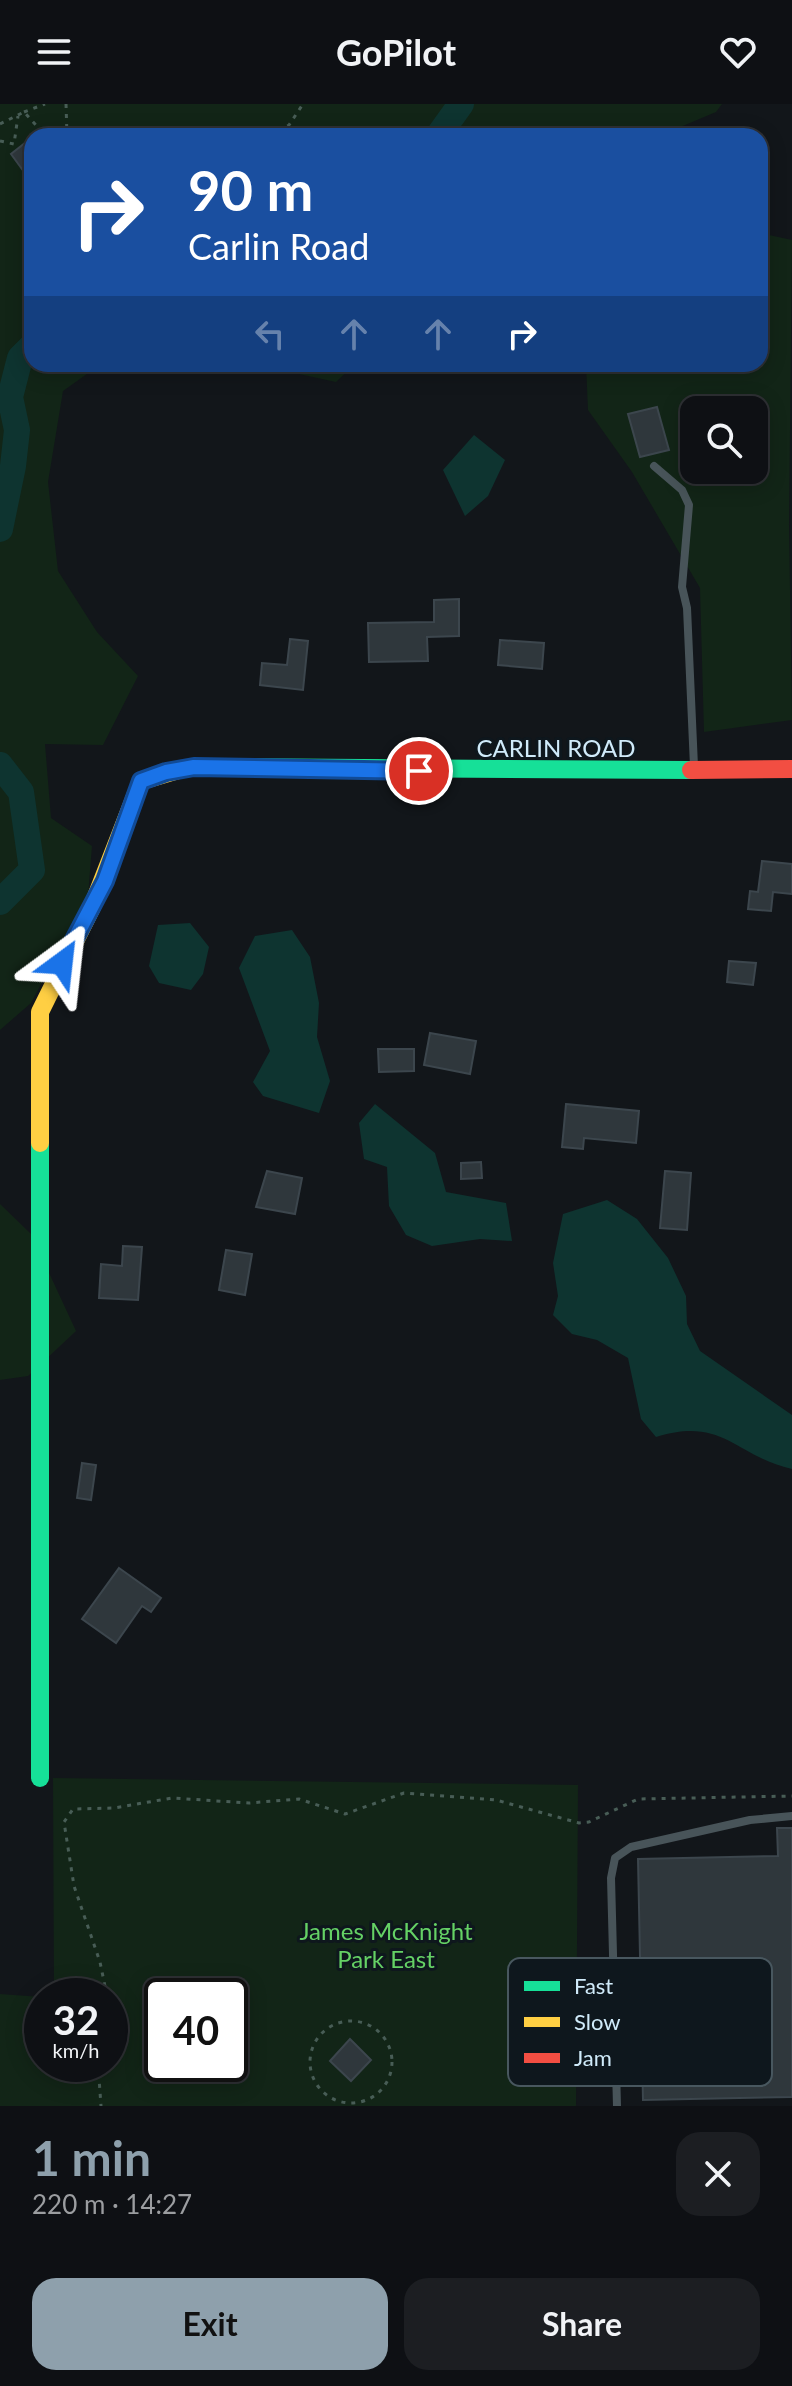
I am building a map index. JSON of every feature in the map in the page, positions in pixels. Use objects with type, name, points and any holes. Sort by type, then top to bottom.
[{"type":"street","name":"CARLIN ROAD","points":[[40,1778],[40,1012],[51,981],[74,946],[105,881],[141,781],[194,767],[792,769]]},
{"type":"lane","points":[[654,466],[682,490],[689,505],[682,587],[687,608],[695,770]]},
{"type":"lane","points":[[613,1958],[611,1878],[615,1858],[631,1847],[750,1820],[792,1816]]},
{"type":"lane","points":[[616,2086],[617,2106]]},
{"type":"path","points":[[0,124],[45,104]]},
{"type":"path","points":[[66,104],[67,128]]},
{"type":"path","points":[[284,128],[303,104]]},
{"type":"path","points":[[24,112],[39,128]]},
{"type":"path","points":[[0,141],[14,144],[18,114]]},
{"type":"path","points":[[102,1978],[69,1862],[64,1822],[73,1809],[114,1808],[135,1801],[172,1798],[249,1803],[299,1799],[345,1814],[404,1793],[496,1800],[579,1823],[589,1822],[638,1799],[792,1796]]},
{"type":"path","points":[[343,2021],[370,2025],[389,2046],[392,2060],[385,2085],[358,2104],[345,2104],[326,2096],[317,2087],[309,2062],[319,2035],[343,2021]]},
{"type":"path","points":[[99,2082],[101,2106]]},
{"type":"green space","points":[[0,104],[722,104],[716,112],[678,128],[24,128],[24,372],[90,372],[63,391],[48,482],[58,571],[97,632],[138,676],[103,745],[45,744],[51,818],[92,846],[88,896],[31,1003],[0,1030]]},
{"type":"green space","points":[[768,235],[792,240],[789,525],[792,720],[704,732],[700,588],[632,472],[588,410],[586,372],[768,372]]},
{"type":"green space","points":[[290,372],[347,372],[336,382]]},
{"type":"green space","points":[[0,1204],[31,1234],[76,1331],[28,1376],[0,1380]]},
{"type":"green space","name":"James McKnight Park East","points":[[53,1778],[578,1785],[577,1958],[508,1958],[508,2086],[576,2086],[576,2106],[0,2106],[0,1994],[24,1996],[24,2082],[128,2082],[128,1978],[54,1978]]},
{"type":"shaded area","points":[[474,435],[505,460],[488,496],[465,516],[443,470]]},
{"type":"shaded area","points":[[190,923],[209,947],[203,974],[191,990],[159,983],[149,966],[158,925]]},
{"type":"shaded area","points":[[292,930],[310,957],[319,1003],[317,1037],[330,1081],[319,1113],[263,1096],[253,1082],[270,1051],[239,968],[255,936]]},
{"type":"shaded area","points":[[375,1104],[435,1153],[446,1192],[506,1203],[512,1241],[480,1239],[432,1246],[406,1235],[389,1206],[387,1167],[364,1159],[359,1123]]},
{"type":"shaded area","points":[[607,1200],[637,1219],[668,1258],[686,1296],[687,1324],[700,1351],[792,1415],[792,1469],[756,1456],[713,1434],[679,1432],[656,1437],[641,1419],[628,1358],[597,1340],[572,1334],[553,1315],[558,1296],[553,1263],[563,1214]]},
{"type":"building","points":[[24,144],[24,172],[11,154]]},
{"type":"building","points":[[657,407],[669,450],[640,457],[628,414]]},
{"type":"building","points":[[459,599],[459,636],[427,637],[428,661],[369,662],[368,623],[434,622],[434,600]]},
{"type":"building","points":[[290,639],[308,641],[303,690],[260,685],[262,663],[287,665]]},
{"type":"building","points":[[500,640],[544,643],[542,669],[498,665]]},
{"type":"building","points":[[762,861],[792,864],[792,894],[773,892],[771,911],[748,909],[750,891],[758,892]]},
{"type":"building","points":[[729,961],[756,963],[753,985],[727,982]]},
{"type":"building","points":[[430,1033],[476,1041],[470,1074],[424,1065]]},
{"type":"building","points":[[378,1049],[414,1049],[414,1071],[379,1072]]},
{"type":"building","points":[[566,1104],[639,1111],[636,1143],[584,1138],[583,1149],[562,1147]]},
{"type":"building","points":[[481,1162],[482,1178],[461,1179],[461,1163]]},
{"type":"building","points":[[267,1171],[302,1178],[295,1214],[256,1207]]},
{"type":"building","points":[[665,1171],[691,1173],[687,1230],[660,1228]]},
{"type":"building","points":[[123,1246],[142,1247],[138,1300],[99,1298],[101,1264],[122,1266]]},
{"type":"building","points":[[226,1250],[252,1254],[245,1295],[219,1290]]},
{"type":"building","points":[[82,1463],[96,1465],[91,1500],[77,1498]]},
{"type":"building","points":[[119,1568],[161,1598],[151,1612],[142,1606],[116,1643],[82,1619]]},
{"type":"building","points":[[777,1828],[792,1828],[792,2097],[643,2100],[643,2086],[772,2086],[772,1958],[640,1958],[638,1859],[778,1856]]},
{"type":"building","points":[[350,2039],[371,2060],[351,2081],[330,2061]]},
{"type":"waterway","points":[[444,128],[461,104]]},
{"type":"waterway","points":[[0,529],[17,430],[10,397],[20,358],[24,354]]},
{"type":"waterway","points":[[0,765],[21,792],[32,870],[0,902]]},
{"type":"traffic: fast","points":[[178,770],[194,767],[691,770]]},
{"type":"traffic: fast","points":[[40,1143],[40,1778]]},
{"type":"traffic: slow","points":[[40,1143],[40,1012],[92,907],[141,781],[178,770]]},
{"type":"traffic: jam","points":[[691,770],[792,769]]},
{"type":"route","points":[[62,963],[74,946],[105,881],[141,781],[194,767],[419,771]]}]
